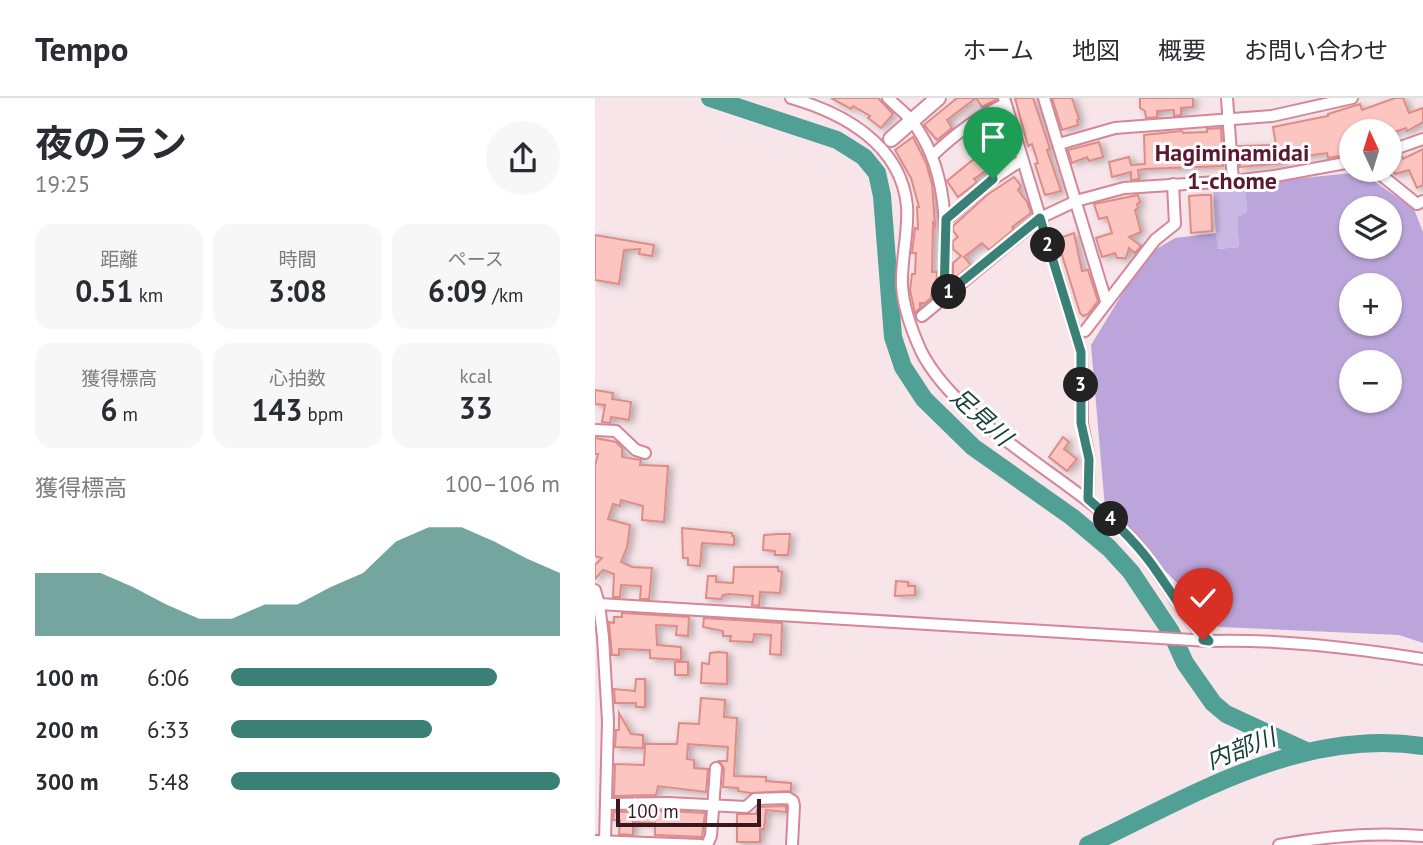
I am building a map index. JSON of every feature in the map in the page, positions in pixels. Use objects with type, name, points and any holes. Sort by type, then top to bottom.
[{"type":"street","points":[[791,98],[819,106],[870,136],[887,154],[897,172],[907,208],[902,285],[906,306],[921,351],[936,375],[978,417],[1088,499],[1124,531],[1206,641]]},
{"type":"street","points":[[888,98],[911,121],[932,156],[941,186],[946,219],[944,296]]},
{"type":"street","points":[[891,139],[938,98]]},
{"type":"street","points":[[1044,98],[1106,301]]},
{"type":"street","points":[[1227,98],[1233,181]]},
{"type":"street","points":[[1059,144],[1115,128],[1229,121],[1310,109],[1352,98]]},
{"type":"street","points":[[932,156],[952,137],[1005,101],[1081,352],[1081,423],[1089,459],[1088,499]]},
{"type":"street","points":[[1402,146],[1423,139]]},
{"type":"street","points":[[946,219],[993,179],[1023,160]]},
{"type":"street","points":[[922,316],[1040,218],[1076,201],[1106,191],[1233,181],[1339,164]]},
{"type":"street","points":[[1390,182],[1417,204],[1423,201]]},
{"type":"street","points":[[1085,331],[1155,240],[1175,224],[1173,184]]},
{"type":"street","points":[[595,429],[616,431],[636,450],[645,453]]},
{"type":"street","points":[[595,590],[603,637],[608,762],[606,804],[600,842],[701,845]]},
{"type":"street","points":[[599,604],[1206,641],[1241,640],[1337,646],[1423,660]]},
{"type":"street","points":[[595,761],[608,762]]},
{"type":"street","points":[[707,845],[711,836],[716,768]]},
{"type":"street","points":[[606,804],[746,807],[755,799],[792,799],[792,845]]},
{"type":"street","points":[[1279,845],[1312,838],[1361,834],[1423,836]]},
{"type":"shaded area","points":[[1339,174],[1339,182],[1375,182],[1395,196],[1339,196],[1339,259],[1402,259],[1402,201],[1414,209],[1423,232],[1423,643],[1399,635],[1219,627],[1105,508],[1091,345],[1146,255],[1175,238],[1216,233],[1218,249],[1239,247],[1237,217],[1247,212],[1245,184]]},
{"type":"shaded area","points":[[1245,184],[1247,212],[1237,217],[1239,247],[1217,249],[1213,187]]},
{"type":"building","points":[[831,98],[878,98],[893,114],[881,128],[868,118],[870,116]]},
{"type":"building","points":[[957,98],[976,98],[947,120],[952,128],[937,140],[924,125]]},
{"type":"building","points":[[976,98],[996,98],[996,100],[982,107]]},
{"type":"building","points":[[1015,98],[1033,98],[1061,191],[1045,195],[1035,164],[1038,163],[1032,144],[1028,146]]},
{"type":"building","points":[[1052,98],[1072,98],[1079,119],[1078,125],[1062,130]]},
{"type":"building","points":[[1140,98],[1193,98],[1193,107],[1181,108],[1181,115],[1174,116],[1174,110],[1157,111],[1157,117],[1146,118],[1145,111],[1140,108]]},
{"type":"building","points":[[1395,98],[1403,98],[1409,113],[1423,108],[1423,122],[1407,131],[1406,128],[1402,129],[1402,119],[1339,119],[1339,156],[1328,158],[1327,153],[1283,159],[1284,163],[1240,167],[1238,146],[1276,145],[1273,127],[1328,116],[1360,104],[1362,110]]},
{"type":"building","points":[[1221,128],[1223,166],[1138,170],[1139,179],[1131,180],[1131,172],[1112,177],[1109,162],[1129,157],[1131,165],[1145,164],[1144,135],[1182,131],[1207,132],[1207,129]]},
{"type":"building","points":[[913,137],[926,163],[932,184],[935,226],[933,223],[932,272],[937,272],[936,294],[931,294],[931,298],[925,303],[920,303],[920,308],[915,313],[910,290],[912,274],[915,274],[916,253],[912,253],[915,228],[918,229],[919,207],[911,178],[895,150]]},
{"type":"building","points":[[1099,142],[1103,157],[1089,161],[1087,157],[1072,163],[1068,150]]},
{"type":"building","points":[[998,144],[1006,157],[974,179],[977,182],[958,197],[947,181]]},
{"type":"building","points":[[1423,149],[1423,185],[1417,188],[1409,170],[1402,172],[1402,157],[1403,159]]},
{"type":"building","points":[[1014,177],[1021,186],[1018,190],[1031,213],[989,250],[982,243],[964,257],[971,265],[955,278],[953,263],[961,256],[953,249],[953,241],[958,237],[953,226],[987,195]]},
{"type":"building","points":[[1138,195],[1140,202],[1135,210],[1141,232],[1129,237],[1141,246],[1135,253],[1129,248],[1126,258],[1117,258],[1115,253],[1102,257],[1096,238],[1112,233],[1107,217],[1099,219],[1094,204]]},
{"type":"building","points":[[1211,195],[1212,231],[1191,233],[1189,196]]},
{"type":"building","points":[[1074,233],[1082,271],[1088,270],[1098,301],[1088,314],[1083,316],[1057,239]]},
{"type":"building","points":[[595,235],[654,245],[652,256],[639,254],[640,249],[624,250],[619,284],[595,280]]},
{"type":"building","points":[[595,390],[613,393],[612,399],[631,402],[629,420],[611,417],[610,423],[602,422],[605,405],[595,404]]},
{"type":"building","points":[[1063,437],[1069,442],[1064,449],[1077,459],[1067,471],[1049,457]]},
{"type":"building","points":[[595,438],[616,442],[622,448],[622,457],[641,460],[640,465],[668,466],[664,522],[642,520],[643,506],[621,500],[620,506],[613,504],[608,519],[630,525],[627,547],[621,562],[632,567],[652,568],[649,599],[640,599],[641,586],[621,585],[620,597],[613,597],[614,574],[603,570],[595,579],[595,565],[602,558],[595,556],[595,466],[598,454],[595,454]]},
{"type":"building","points":[[682,528],[732,533],[734,545],[702,543],[700,566],[688,565],[688,558],[683,558]]},
{"type":"building","points":[[790,534],[788,555],[775,555],[775,551],[763,550],[764,535]]},
{"type":"building","points":[[734,567],[778,567],[778,571],[782,572],[780,593],[760,592],[759,606],[752,605],[753,596],[729,594],[723,595],[721,599],[706,598],[708,576],[716,576],[716,582],[733,583]]},
{"type":"building","points":[[896,581],[915,586],[915,595],[895,596]]},
{"type":"building","points":[[622,613],[689,617],[688,636],[676,635],[677,626],[656,625],[657,645],[681,647],[681,660],[650,658],[650,650],[619,649],[619,655],[612,655],[609,622],[614,623],[614,617],[622,617]]},
{"type":"building","points":[[704,618],[782,623],[781,655],[770,654],[771,635],[754,634],[753,642],[730,641],[731,636],[723,636],[723,631],[703,627]]},
{"type":"building","points":[[710,653],[727,653],[727,684],[701,683],[702,663],[709,664]]},
{"type":"building","points":[[675,662],[688,662],[688,675],[675,675]]},
{"type":"building","points":[[636,679],[645,679],[645,707],[636,707],[636,703],[615,703],[614,689],[635,691]]},
{"type":"building","points":[[701,698],[725,700],[724,717],[737,718],[734,776],[766,777],[766,781],[791,783],[791,791],[751,793],[738,791],[738,788],[723,787],[724,768],[719,761],[727,761],[728,747],[688,744],[687,759],[694,760],[694,768],[708,769],[706,792],[658,786],[656,795],[614,796],[615,764],[644,765],[645,744],[677,744],[679,723],[699,724]]},
{"type":"building","points":[[619,713],[631,734],[643,735],[643,748],[615,747]]},
{"type":"building","points":[[786,806],[786,812],[766,810],[764,829],[760,829],[760,842],[737,842],[737,814],[756,814],[758,807]]},
{"type":"building","points":[[614,812],[705,813],[702,837],[655,835],[655,823],[633,822],[633,835],[619,834],[620,820],[613,820]]},
{"type":"waterway","name":"足見川","points":[[710,98],[837,140],[864,157],[877,173],[882,196],[893,337],[903,367],[924,399],[973,447],[1072,517],[1109,548],[1131,572],[1171,632],[1185,663],[1213,703],[1226,714],[1306,751]]},
{"type":"waterway","name":"内部川","points":[[1088,845],[1208,787],[1291,756],[1334,747],[1378,743],[1423,746]]},
{"type":"district","name":"Hagiminamidai 1-chome","points":[[1232,167]]},
{"type":"route","points":[[993,179],[946,219],[944,296],[1040,218],[1081,352],[1081,423],[1089,459],[1088,499],[1124,531],[1148,560],[1198,630],[1209,641],[1203,640]]}]
